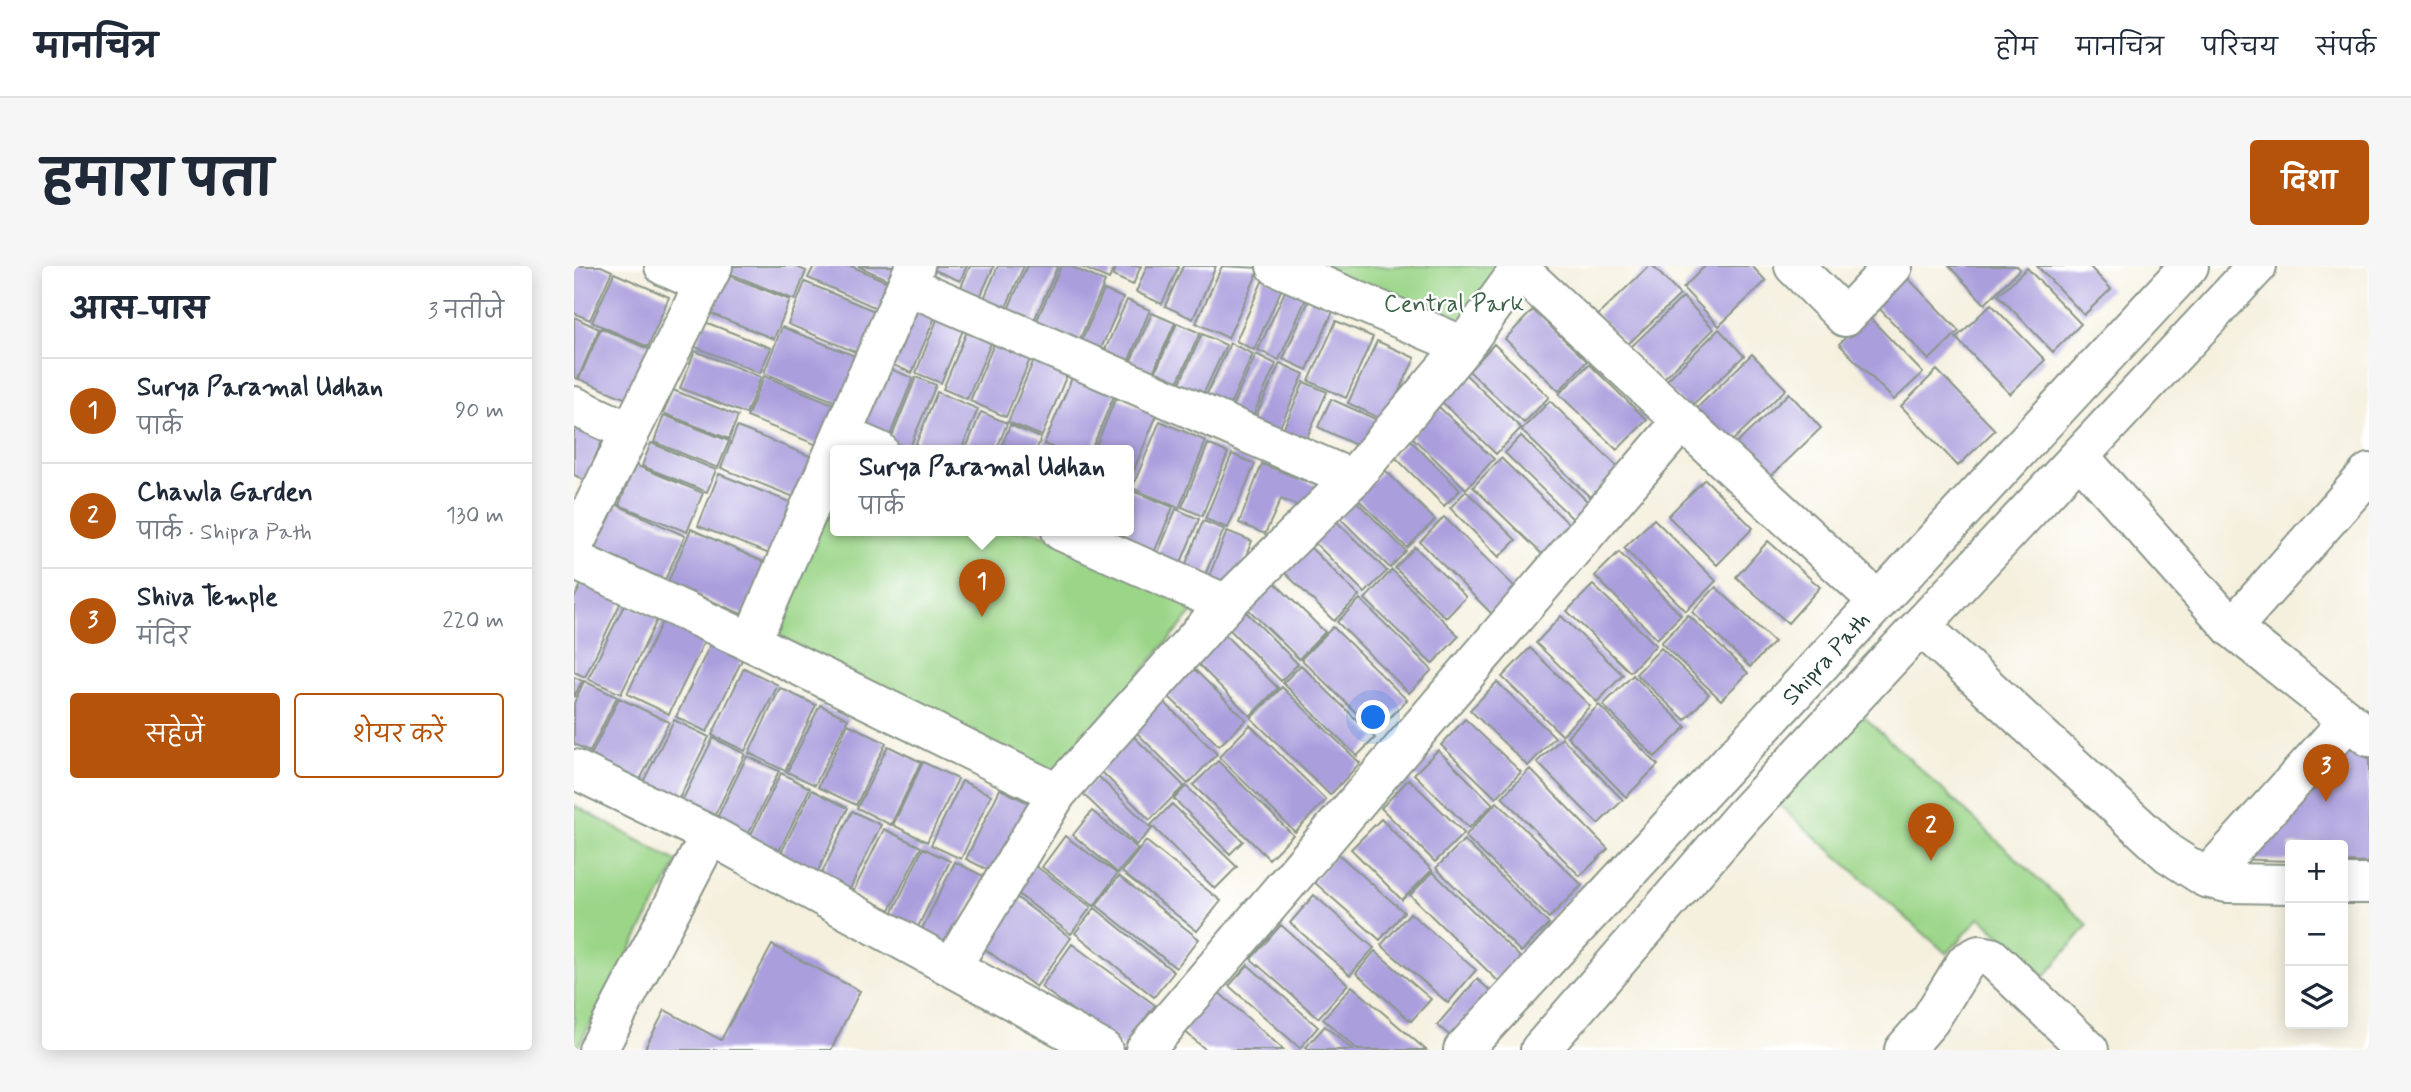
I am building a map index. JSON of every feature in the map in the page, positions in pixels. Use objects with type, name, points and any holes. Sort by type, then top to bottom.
[{"type":"street","points":[[574,545],[708,275],[664,266]]},
{"type":"street","points":[[1276,266],[1464,346]]},
{"type":"street","points":[[1794,266],[1845,317],[1894,266]]},
{"type":"street","name":"Shipra Path","points":[[1463,1050],[2189,266]]},
{"type":"street","name":"Shipra Path","points":[[1540,1050],[1743,816],[2257,266]]},
{"type":"street","points":[[952,966],[1057,793],[1226,604],[1352,479],[1464,346],[1521,268],[1878,601]]},
{"type":"street","points":[[838,445],[911,275],[1352,479]]},
{"type":"street","points":[[574,406],[630,432]]},
{"type":"street","points":[[1145,1050],[1682,421]]},
{"type":"street","points":[[842,435],[864,445]]},
{"type":"street","points":[[2080,457],[2232,628],[2359,729],[2206,878]]},
{"type":"street","points":[[751,642],[830,462]]},
{"type":"street","points":[[2232,628],[2369,473]]},
{"type":"street","points":[[1072,536],[1226,604]]},
{"type":"street","points":[[574,560],[751,642],[1057,793]]},
{"type":"street","points":[[1921,626],[2169,854],[2206,878],[2227,883],[2285,884]]},
{"type":"street","points":[[574,769],[710,835],[1103,1050]]},
{"type":"street","points":[[598,1050],[710,835]]},
{"type":"street","points":[[2348,884],[2369,884]]},
{"type":"street","points":[[1904,1050],[1930,1020],[1966,962],[1979,955],[1991,957],[2089,1050]]},
{"type":"green space","name":"Central Park","points":[[1276,266],[1536,266],[1464,346]]},
{"type":"green space","points":[[830,503],[830,536],[1046,536],[1200,604],[1053,774],[769,631]]},
{"type":"green space","points":[[1859,712],[2088,925],[2045,976],[1980,917],[1947,954],[1779,805]]},
{"type":"green space","points":[[574,805],[678,862],[576,1050],[574,1050]]},
{"type":"building","points":[[574,266],[601,266],[612,271],[590,320],[574,313]]},
{"type":"building","points":[[729,266],[794,266],[806,271],[795,300],[726,272]]},
{"type":"building","points":[[814,266],[851,266],[899,287],[888,313],[808,278]]},
{"type":"building","points":[[858,266],[908,266],[899,285]]},
{"type":"building","points":[[925,266],[967,266],[960,281]]},
{"type":"building","points":[[970,266],[994,266],[980,297],[961,287]]},
{"type":"building","points":[[998,266],[1024,266],[1004,312],[982,303]]},
{"type":"building","points":[[1027,266],[1058,266],[1033,323],[1007,312]]},
{"type":"building","points":[[1061,266],[1070,266],[1105,282],[1076,348],[1033,329]]},
{"type":"building","points":[[1079,266],[1115,266],[1109,279]]},
{"type":"building","points":[[1117,266],[1141,266],[1133,285],[1113,276]]},
{"type":"building","points":[[1147,266],[1179,266],[1162,304],[1136,292]]},
{"type":"building","points":[[1183,266],[1216,266],[1193,319],[1165,306]]},
{"type":"building","points":[[1222,266],[1260,268],[1228,338],[1196,323]]},
{"type":"building","points":[[1649,266],[1653,266],[1680,295],[1627,345],[1598,315]]},
{"type":"building","points":[[1705,266],[1752,266],[1766,281],[1719,326],[1683,288]]},
{"type":"building","points":[[1949,266],[2017,266],[2020,269],[1985,304]]},
{"type":"building","points":[[2037,266],[2089,266],[2111,289],[2084,315]]},
{"type":"building","points":[[2027,268],[2081,324],[2053,352],[1998,295]]},
{"type":"building","points":[[614,273],[669,297],[648,347],[592,322]]},
{"type":"building","points":[[1903,273],[1959,331],[1929,360],[1873,302]]},
{"type":"building","points":[[727,275],[790,300],[774,339],[712,314]]},
{"type":"building","points":[[1264,277],[1283,286],[1254,350],[1236,341]]},
{"type":"building","points":[[805,282],[889,317],[872,359],[788,324]]},
{"type":"building","points":[[1287,287],[1307,297],[1279,360],[1258,350]]},
{"type":"building","points":[[1104,290],[1123,298],[1097,358],[1078,349]]},
{"type":"building","points":[[1683,297],[1714,329],[1662,380],[1631,347]]},
{"type":"building","points":[[902,298],[937,312],[912,373],[877,358]]},
{"type":"building","points":[[1310,298],[1334,309],[1307,370],[1283,359]]},
{"type":"building","points":[[1127,300],[1150,310],[1124,372],[1100,361]]},
{"type":"building","points":[[1991,304],[2045,360],[2010,394],[1956,338]]},
{"type":"building","points":[[1533,310],[1587,361],[1559,391],[1505,339]]},
{"type":"building","points":[[940,312],[966,323],[941,383],[916,373]]},
{"type":"building","points":[[1152,313],[1175,323],[1148,384],[1125,374]]},
{"type":"building","points":[[1868,316],[1923,373],[1894,400],[1839,344]]},
{"type":"building","points":[[574,317],[599,329],[578,379],[574,377]]},
{"type":"building","points":[[1336,321],[1373,337],[1346,398],[1309,381]]},
{"type":"building","points":[[705,322],[771,348],[760,373],[695,347]]},
{"type":"building","points":[[1177,323],[1200,333],[1172,394],[1150,384]]},
{"type":"building","points":[[970,324],[995,334],[967,399],[943,389]]},
{"type":"building","points":[[782,327],[870,362],[851,408],[764,373]]},
{"type":"building","points":[[601,328],[653,351],[631,401],[579,379]]},
{"type":"building","points":[[1719,329],[1744,356],[1688,409],[1664,383]]},
{"type":"building","points":[[998,334],[1034,350],[1006,417],[970,401]]},
{"type":"building","points":[[1202,334],[1226,345],[1198,406],[1174,395]]},
{"type":"building","points":[[1377,341],[1415,358],[1385,421],[1348,403]]},
{"type":"building","points":[[1230,343],[1253,354],[1224,418],[1201,407]]},
{"type":"building","points":[[1494,344],[1549,397],[1524,423],[1469,371]]},
{"type":"building","points":[[695,351],[761,377],[746,414],[680,388]]},
{"type":"building","points":[[1256,354],[1276,364],[1247,429],[1226,420]]},
{"type":"building","points":[[1752,354],[1786,389],[1727,446],[1694,411]]},
{"type":"building","points":[[1035,357],[1068,372],[1042,436],[1008,422]]},
{"type":"building","points":[[875,363],[913,378],[888,440],[850,425]]},
{"type":"building","points":[[1280,363],[1304,374],[1274,440],[1250,429]]},
{"type":"building","points":[[1589,364],[1647,420],[1617,450],[1559,394]]},
{"type":"building","points":[[1937,370],[1995,430],[1958,466],[1901,406]]},
{"type":"building","points":[[1462,371],[1521,428],[1496,454],[1438,398]]},
{"type":"building","points":[[1074,373],[1116,391],[1094,445],[1044,444]]},
{"type":"building","points":[[764,376],[846,409],[830,450],[747,417]]},
{"type":"building","points":[[916,377],[936,385],[911,445],[900,445],[890,441]]},
{"type":"building","points":[[1304,382],[1327,392],[1304,444],[1281,434]]},
{"type":"building","points":[[673,390],[738,416],[729,439],[663,413]]},
{"type":"building","points":[[937,392],[978,409],[963,445],[915,445]]},
{"type":"building","points":[[1789,393],[1821,428],[1766,481],[1733,447]]},
{"type":"building","points":[[1116,397],[1157,415],[1134,469],[1134,445],[1096,445]]},
{"type":"building","points":[[1331,399],[1382,422],[1368,451],[1318,427]]},
{"type":"building","points":[[1550,401],[1620,469],[1591,498],[1521,430]]},
{"type":"building","points":[[1439,407],[1494,459],[1466,489],[1411,436]]},
{"type":"building","points":[[981,412],[1007,423],[998,445],[967,445]]},
{"type":"building","points":[[664,415],[729,441],[718,468],[654,442]]},
{"type":"building","points":[[574,418],[606,432],[585,480],[574,475]]},
{"type":"building","points":[[1160,421],[1206,441],[1179,508],[1134,489]]},
{"type":"building","points":[[1010,425],[1041,438],[1038,445],[1002,445]]},
{"type":"building","points":[[737,427],[815,458],[799,499],[721,468]]},
{"type":"building","points":[[1521,436],[1592,506],[1576,522],[1505,453]]},
{"type":"building","points":[[1409,439],[1460,490],[1444,506],[1393,455]]},
{"type":"building","points":[[651,443],[716,470],[707,492],[642,466]]},
{"type":"building","points":[[1208,444],[1228,453],[1202,516],[1182,507]]},
{"type":"building","points":[[1232,454],[1255,464],[1228,528],[1205,519]]},
{"type":"building","points":[[1501,458],[1575,530],[1547,559],[1473,487]]},
{"type":"building","points":[[1262,464],[1318,486],[1308,510],[1281,499],[1265,534],[1239,523]]},
{"type":"building","points":[[635,465],[703,493],[687,532],[619,505]]},
{"type":"building","points":[[1384,469],[1435,520],[1407,548],[1356,497]]},
{"type":"building","points":[[719,474],[792,503],[772,555],[698,526]]},
{"type":"building","points":[[1705,479],[1753,528],[1717,565],[1668,516]]},
{"type":"building","points":[[1466,491],[1516,540],[1499,557],[1450,508]]},
{"type":"building","points":[[1134,492],[1173,507],[1152,558],[1110,540],[1112,536],[1134,536]]},
{"type":"building","points":[[1355,500],[1406,551],[1390,568],[1339,517]]},
{"type":"building","points":[[615,504],[685,536],[665,580],[595,548]]},
{"type":"building","points":[[1176,509],[1199,519],[1178,570],[1155,560]]},
{"type":"building","points":[[1444,517],[1519,591],[1494,616],[1420,542]]},
{"type":"building","points":[[1654,519],[1716,581],[1686,611],[1624,548]]},
{"type":"building","points":[[1335,520],[1387,571],[1365,593],[1314,542]]},
{"type":"building","points":[[1203,521],[1224,529],[1203,580],[1183,571]]},
{"type":"building","points":[[691,529],[766,563],[744,615],[668,582]]},
{"type":"building","points":[[1227,531],[1252,541],[1232,590],[1208,579]]},
{"type":"building","points":[[1768,541],[1820,587],[1788,623],[1736,577]]},
{"type":"building","points":[[1305,542],[1359,596],[1334,621],[1279,567]]},
{"type":"building","points":[[1415,547],[1466,597],[1446,618],[1395,568]]},
{"type":"building","points":[[1619,552],[1681,615],[1657,639],[1595,576]]},
{"type":"building","points":[[1392,570],[1459,636],[1432,664],[1365,599]]},
{"type":"building","points":[[1273,581],[1325,632],[1299,659],[1246,607]]},
{"type":"building","points":[[582,583],[621,602],[585,677],[574,672],[574,599]]},
{"type":"building","points":[[1593,585],[1656,645],[1630,672],[1567,611]]},
{"type":"building","points":[[1716,587],[1774,642],[1750,667],[1692,612]]},
{"type":"building","points":[[1360,599],[1432,670],[1409,693],[1337,622]]},
{"type":"building","points":[[625,603],[658,618],[621,694],[588,679]]},
{"type":"building","points":[[1246,612],[1298,664],[1281,681],[1229,629]]},
{"type":"building","points":[[1688,615],[1748,673],[1721,700],[1661,643]]},
{"type":"building","points":[[1561,616],[1623,675],[1597,702],[1536,643]]},
{"type":"building","points":[[662,622],[704,642],[669,714],[627,694]]},
{"type":"building","points":[[1333,627],[1407,700],[1376,732],[1301,659]]},
{"type":"building","points":[[1223,633],[1278,688],[1250,716],[1195,661]]},
{"type":"building","points":[[710,645],[742,660],[707,732],[676,717]]},
{"type":"building","points":[[1530,648],[1590,706],[1562,735],[1502,677]]},
{"type":"building","points":[[1661,648],[1709,694],[1685,720],[1636,674]]},
{"type":"building","points":[[1190,665],[1246,720],[1219,746],[1164,692]]},
{"type":"building","points":[[1301,665],[1375,738],[1357,756],[1283,683]]},
{"type":"building","points":[[744,668],[778,685],[745,751],[712,735]]},
{"type":"building","points":[[1633,675],[1686,727],[1655,757],[1603,705]]},
{"type":"building","points":[[574,677],[582,681],[574,697]]},
{"type":"building","points":[[584,681],[617,697],[590,752],[574,744],[574,703]]},
{"type":"building","points":[[1497,682],[1555,737],[1528,766],[1470,710]]},
{"type":"building","points":[[1282,687],[1360,763],[1330,795],[1251,718]]},
{"type":"building","points":[[780,688],[816,705],[785,771],[749,753]]},
{"type":"building","points":[[1159,697],[1217,754],[1188,784],[1130,726]]},
{"type":"building","points":[[619,698],[669,722],[639,782],[590,757]]},
{"type":"building","points":[[820,705],[848,719],[815,785],[787,772]]},
{"type":"building","points":[[1599,705],[1658,765],[1626,797],[1567,736]]},
{"type":"building","points":[[1465,719],[1521,772],[1496,798],[1441,745]]},
{"type":"building","points":[[674,720],[709,737],[678,801],[642,784]]},
{"type":"building","points":[[848,724],[886,743],[856,805],[818,787]]},
{"type":"building","points":[[1250,725],[1326,800],[1295,832],[1219,757]]},
{"type":"building","points":[[1132,735],[1184,786],[1150,820],[1099,769]]},
{"type":"building","points":[[713,738],[745,754],[712,821],[680,805]]},
{"type":"building","points":[[1562,738],[1623,800],[1598,824],[1537,762]]},
{"type":"building","points":[[2342,738],[2369,759],[2369,863],[2348,862],[2348,840],[2285,840],[2285,861],[2232,859]]},
{"type":"building","points":[[888,746],[921,762],[891,825],[857,808]]},
{"type":"building","points":[[1438,750],[1493,804],[1469,828],[1414,774]]},
{"type":"building","points":[[747,756],[779,771],[746,839],[714,824]]},
{"type":"building","points":[[1218,761],[1293,835],[1269,859],[1193,785]]},
{"type":"building","points":[[923,762],[958,779],[927,842],[893,825]]},
{"type":"building","points":[[1530,769],[1608,849],[1580,876],[1502,797]]},
{"type":"building","points":[[781,773],[810,788],[777,855],[748,841]]},
{"type":"building","points":[[1098,776],[1152,829],[1136,845],[1082,793]]},
{"type":"building","points":[[1409,779],[1464,833],[1435,862],[1381,808]]},
{"type":"building","points":[[962,781],[991,795],[961,859],[931,845]]},
{"type":"building","points":[[1186,786],[1243,841],[1230,854],[1174,799]]},
{"type":"building","points":[[1000,789],[1031,804],[996,874],[966,859]]},
{"type":"building","points":[[812,790],[848,808],[816,875],[779,857]]},
{"type":"building","points":[[1497,802],[1582,885],[1549,918],[1465,836]]},
{"type":"building","points":[[1172,804],[1237,867],[1215,889],[1151,825]]},
{"type":"building","points":[[852,811],[881,825],[848,893],[819,879]]},
{"type":"building","points":[[1092,811],[1138,849],[1118,873],[1073,835]]},
{"type":"building","points":[[1381,819],[1432,870],[1402,900],[1351,849]]},
{"type":"building","points":[[884,829],[921,847],[890,910],[853,892]]},
{"type":"building","points":[[1065,836],[1117,874],[1094,906],[1042,867]]},
{"type":"building","points":[[1464,840],[1549,924],[1521,952],[1436,868]]},
{"type":"building","points":[[1146,841],[1221,901],[1197,931],[1122,872]]},
{"type":"building","points":[[923,848],[950,861],[917,929],[891,916]]},
{"type":"building","points":[[1337,853],[1404,912],[1380,940],[1313,881]]},
{"type":"building","points":[[955,862],[983,876],[949,947],[920,933]]},
{"type":"building","points":[[1033,864],[1091,907],[1071,934],[1014,891]]},
{"type":"building","points":[[1433,872],[1522,959],[1499,982],[1410,895]]},
{"type":"building","points":[[1119,876],[1199,939],[1176,968],[1096,905]]},
{"type":"building","points":[[1314,895],[1374,948],[1350,975],[1290,923]]},
{"type":"building","points":[[1016,897],[1071,938],[1036,987],[981,946]]},
{"type":"building","points":[[1095,908],[1174,972],[1154,997],[1075,933]]},
{"type":"building","points":[[1410,913],[1476,970],[1448,1003],[1381,945]]},
{"type":"building","points":[[1281,925],[1348,984],[1318,1018],[1251,959]]},
{"type":"building","points":[[1072,944],[1155,1005],[1124,1048],[1041,987]]},
{"type":"building","points":[[772,945],[860,991],[831,1050],[644,1050],[665,1010],[721,1040]]},
{"type":"building","points":[[1375,951],[1431,999],[1411,1021],[1356,973]]},
{"type":"building","points":[[1248,965],[1318,1027],[1300,1048],[1229,986]]},
{"type":"building","points":[[1477,979],[1500,999],[1461,1045],[1437,1025]]},
{"type":"building","points":[[1352,986],[1426,1050],[1358,1050],[1323,1019]]},
{"type":"building","points":[[1216,990],[1284,1050],[1206,1050],[1182,1029]]},
{"type":"building","points":[[1325,1026],[1353,1050],[1310,1050],[1306,1047]]},
{"type":"place","name":"Surya Paramal Udhan","points":[[982,617]]},
{"type":"place","name":"Shiva Temple","points":[[2326,802]]},
{"type":"place","name":"Chawla Garden","points":[[1931,861]]}]
